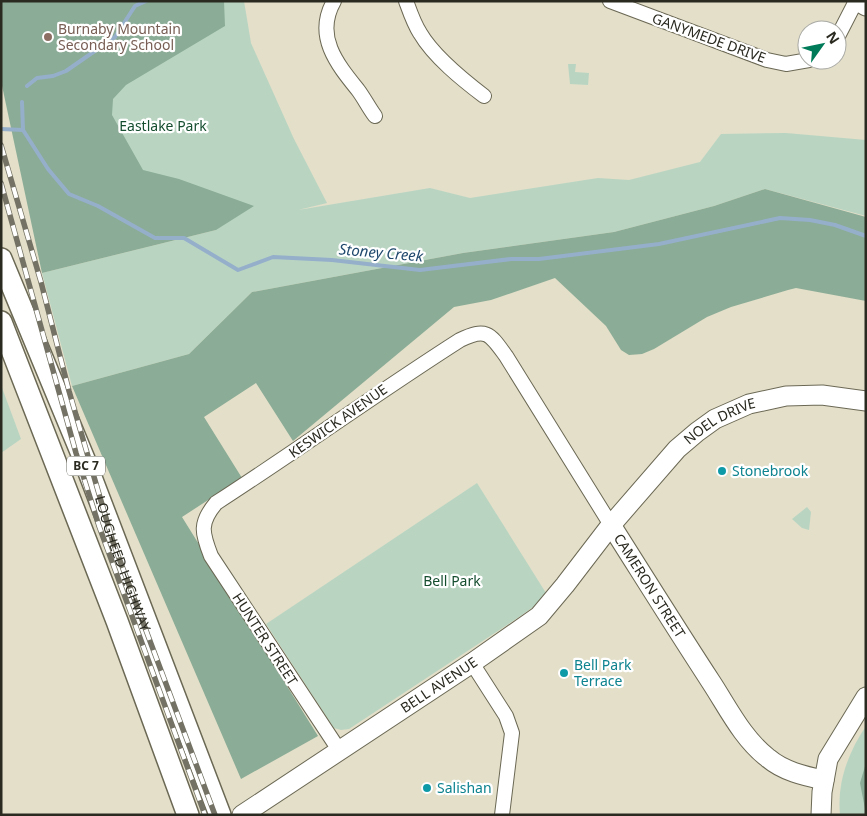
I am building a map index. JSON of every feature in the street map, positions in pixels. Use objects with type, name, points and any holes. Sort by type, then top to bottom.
[{"type":"main road","name":"LOUGHEED HIGHWAY","points":[[1,259],[84,459],[220,815]]},
{"type":"main road","name":"LOUGHEED HIGHWAY","points":[[1,322],[114,612],[188,815]]},
{"type":"street","points":[[334,1],[326,31],[328,44],[342,70],[375,116]]},
{"type":"street","points":[[406,1],[420,34],[436,53],[468,84],[484,96]]},
{"type":"street","name":"GANYMEDE DRIVE","points":[[610,1],[767,60],[786,64],[797,62]]},
{"type":"street","points":[[847,20],[857,1],[866,6]]},
{"type":"street","name":"KESWICK AVENUE","points":[[204,523],[216,503],[299,449],[375,394],[460,340],[474,333],[483,333]]},
{"type":"street","name":"CAMERON STREET","points":[[483,333],[494,339],[506,356],[611,525],[749,739],[768,759],[779,766],[824,780]]},
{"type":"street","name":"NOEL DRIVE","points":[[611,525],[677,449],[715,419],[738,408],[765,399],[804,394],[866,401]]},
{"type":"street","name":"HUNTER STREET","points":[[204,523],[203,536],[210,556],[339,750]]},
{"type":"street","name":"BELL AVENUE","points":[[242,815],[472,663],[539,616],[611,525]]},
{"type":"street","points":[[472,663],[506,716],[512,733],[502,815]]},
{"type":"street","points":[[821,815],[828,759],[866,697]]},
{"type":"green space","points":[[1,1],[224,1],[225,26],[126,85],[113,99],[112,115],[143,170],[179,179],[254,206],[216,230],[42,273],[1,81]]},
{"type":"green space","name":"Eastlake Park","points":[[164,1],[244,1],[251,43],[294,139],[327,203],[298,210],[430,188],[470,198],[598,178],[629,180],[700,162],[721,134],[786,133],[866,140],[866,216],[765,189],[714,206],[614,232],[463,253],[252,292],[189,354],[72,386],[42,273],[216,230],[13,78]]},
{"type":"green space","points":[[568,64],[576,64],[575,72],[589,73],[588,85],[570,84]]},
{"type":"green space","points":[[765,189],[866,217],[866,301],[796,288],[731,307],[707,317],[654,349],[642,354],[629,355],[621,350],[606,326],[555,278],[491,300],[454,307],[293,441],[256,383],[204,417],[242,478],[182,517],[318,736],[241,779],[72,386],[189,354],[252,292],[463,253],[614,232],[714,206]]},
{"type":"green space","points":[[1,385],[21,439],[1,453]]},
{"type":"green space","name":"Bell Park","points":[[477,483],[546,593],[533,607],[522,615],[349,729],[341,730],[334,728],[266,624]]},
{"type":"green space","points":[[807,507],[811,512],[809,530],[802,528],[792,519]]},
{"type":"green space","points":[[866,726],[866,815],[840,815],[840,791],[845,768]]},
{"type":"green space","points":[[866,763],[866,814],[860,783]]},
{"type":"waterway","points":[[27,86],[37,78],[53,76],[66,71],[115,37],[135,6],[146,1]]},
{"type":"waterway","points":[[22,102],[23,130]]},
{"type":"waterway","name":"Stoney Creek","points":[[1,129],[23,130],[48,169],[69,194],[98,206],[155,238],[184,238],[238,270],[273,257],[332,260],[420,270],[511,259],[539,259],[659,244],[780,218],[810,220],[835,225],[866,236]]},
{"type":"railway","points":[[1,145],[113,542],[215,815]]},
{"type":"railway","points":[[1,183],[76,453],[99,526],[205,815]]},
{"type":"place","name":"Burnaby Mountain Secondary School","points":[[48,37]]},
{"type":"place","name":"Stonebrook","points":[[722,471]]},
{"type":"place","name":"Bell Park Terrace","points":[[564,673]]},
{"type":"place","name":"Salishan","points":[[427,788]]}]
